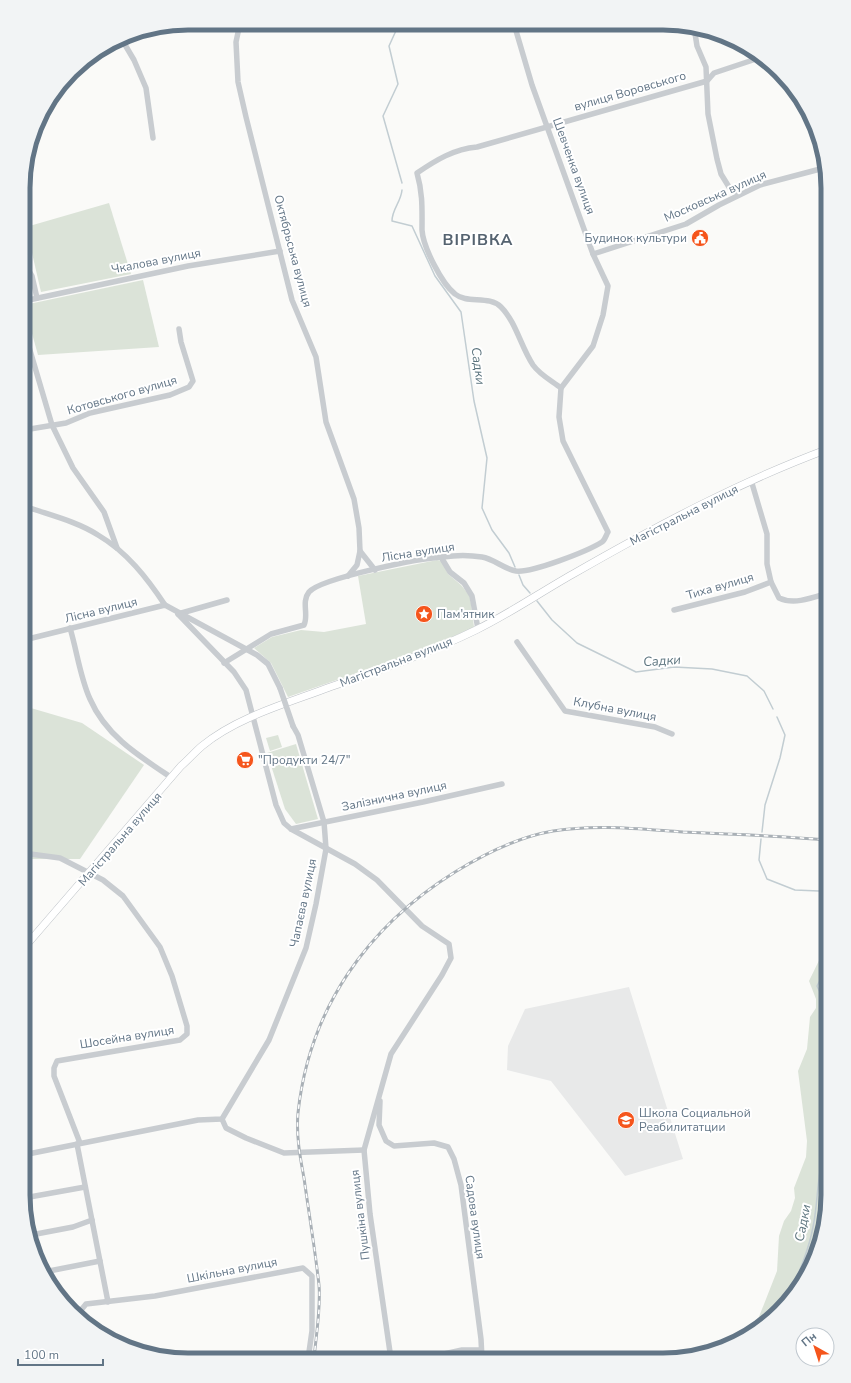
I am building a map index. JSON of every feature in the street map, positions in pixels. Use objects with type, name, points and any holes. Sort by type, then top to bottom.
[{"type":"main road","name":"Магістральна вулиця","points":[[30,941],[172,778],[203,746],[226,730],[254,716],[431,652],[478,629],[653,530],[752,480],[821,452]]},
{"type":"street","name":"Октябрьська вулиця","points":[[239,30],[236,42],[238,82],[292,300],[316,357],[326,422],[354,498],[359,528],[360,550],[357,566],[348,576]]},
{"type":"street","name":"Шевченка вулиця","points":[[516,30],[532,85],[548,125],[593,254],[608,286],[603,316],[593,346],[561,388]]},
{"type":"street","points":[[695,33],[697,46],[706,67],[708,114],[721,174],[729,187],[740,194]]},
{"type":"street","points":[[124,44],[134,60],[146,88],[153,138]]},
{"type":"street","points":[[707,81],[714,73],[754,60]]},
{"type":"street","points":[[706,67],[714,73]]},
{"type":"street","name":"вулиця Воровського","points":[[561,388],[541,374],[534,366],[508,315],[500,306],[491,301],[457,296],[446,286],[424,238],[423,204],[417,173],[434,161],[453,151],[478,147],[548,125],[707,81]]},
{"type":"street","name":"Московська вулиця","points":[[593,254],[686,224],[740,194],[760,185],[820,169]]},
{"type":"street","name":"Чкалова вулиця","points":[[30,300],[188,266],[280,251]]},
{"type":"street","points":[[30,272],[36,298]]},
{"type":"street","name":"Котовського вулиця","points":[[30,428],[66,423],[90,413],[170,395],[189,388],[193,381],[181,342],[179,329]]},
{"type":"street","points":[[30,350],[52,425],[73,468],[104,512],[117,548]]},
{"type":"street","name":"Лісна вулиця","points":[[246,648],[270,634],[304,625],[305,600],[308,593],[316,587],[334,579],[441,557],[484,557],[517,571],[553,563],[583,552],[603,541],[608,532],[563,441],[559,417],[561,388]]},
{"type":"street","name":"Тиха вулиця","points":[[752,480],[767,534],[767,564],[771,582],[779,598],[787,602],[810,599],[821,595]]},
{"type":"street","points":[[30,508],[73,523],[97,534],[117,548],[134,564],[165,605],[178,614],[234,672],[246,690],[254,716],[258,741],[276,805],[284,823],[291,829]]},
{"type":"street","points":[[360,550],[375,570]]},
{"type":"street","points":[[441,557],[450,572],[464,583],[472,596],[478,629]]},
{"type":"street","name":"Тиха вулиця","points":[[674,610],[744,592],[771,582]]},
{"type":"street","points":[[178,614],[227,600]]},
{"type":"street","name":"Лісна вулиця","points":[[30,638],[165,605]]},
{"type":"street","name":"Чапаєва вулиця","points":[[178,614],[246,648],[268,664],[280,688],[293,726],[298,735],[324,822],[326,848],[306,948],[269,1040],[222,1119]]},
{"type":"street","points":[[70,628],[89,697],[97,714],[118,740],[172,778]]},
{"type":"street","name":"Клубна вулиця","points":[[517,642],[565,711],[627,721],[654,727],[672,734]]},
{"type":"street","points":[[224,663],[246,648]]},
{"type":"street","name":"Залізнична вулиця","points":[[291,829],[502,784]]},
{"type":"street","name":"Пушкіна вулиця","points":[[291,829],[356,864],[377,880],[422,926],[449,944],[451,958],[448,964],[392,1054],[364,1150],[370,1214],[390,1353]]},
{"type":"street","points":[[30,854],[60,858],[91,872]]},
{"type":"street","name":"Шосейна вулиця","points":[[78,1144],[67,1105],[54,1076],[54,1068],[57,1061],[180,1040],[187,1034],[172,976],[160,947],[123,896],[91,872]]},
{"type":"street","name":"Садова вулиця","points":[[381,1091],[379,1125],[386,1141],[394,1146],[434,1143],[448,1147],[454,1158],[461,1184],[481,1339],[481,1353]]},
{"type":"street","points":[[30,1154],[198,1120],[222,1119],[226,1128],[246,1138],[284,1153],[364,1150]]},
{"type":"street","points":[[78,1144],[108,1302]]},
{"type":"street","points":[[30,1197],[85,1186]]},
{"type":"street","points":[[35,1234],[73,1227],[92,1220]]},
{"type":"street","points":[[49,1271],[100,1261]]},
{"type":"street","name":"Шкільна вулиця","points":[[80,1311],[86,1304],[155,1296],[303,1268],[312,1276],[312,1331],[309,1353]]},
{"type":"street","points":[[448,1353],[462,1350],[481,1350]]},
{"type":"shaded area","points":[[109,203],[131,274],[41,292],[30,244],[30,226]]},
{"type":"shaded area","points":[[143,280],[159,347],[38,355],[30,326],[30,304]]},
{"type":"shaded area","points":[[437,560],[442,561],[448,574],[461,585],[470,596],[474,627],[428,648],[288,697],[271,663],[254,648],[272,637],[301,630],[324,632],[366,624],[358,576]]},
{"type":"shaded area","points":[[30,708],[82,723],[144,765],[80,859],[30,859]]},
{"type":"shaded area","points":[[278,735],[282,747],[270,751],[266,738]]},
{"type":"shaded area","points":[[296,744],[318,819],[296,824],[285,809],[267,753]]},
{"type":"shaded area","points":[[821,956],[820,1215],[813,1246],[800,1274],[775,1307],[757,1321],[777,1271],[779,1236],[784,1221],[791,1211],[795,1198],[794,1188],[806,1157],[807,1141],[798,1071],[807,1049],[810,1017],[816,1008],[816,999],[809,981]]},
{"type":"shaded area","name":"Школа Социальной Реабилитатции","points":[[629,987],[683,1159],[625,1176],[551,1081],[507,1070],[508,1046],[525,1009]]},
{"type":"waterway","name":"Садки","points":[[396,30],[389,46],[398,84],[383,116],[402,183]]},
{"type":"waterway","name":"Садки","points":[[402,190],[393,213],[392,221],[412,226],[435,276],[461,312],[474,401],[487,458],[482,508],[492,530],[509,553],[515,567]]},
{"type":"waterway","name":"Садки","points":[[519,575],[523,585],[530,593]]},
{"type":"waterway","name":"Садки","points":[[537,601],[552,620],[577,643],[636,672],[674,667],[712,669],[747,676],[764,691],[773,709]]},
{"type":"waterway","name":"Садки","points":[[762,832],[765,805],[780,758],[785,735],[777,717]]},
{"type":"waterway","name":"Садки","points":[[761,839],[759,860],[767,879],[795,890],[819,891],[821,893]]},
{"type":"waterway","name":"Садки","points":[[821,978],[817,986],[821,995]]},
{"type":"waterway","name":"Садки","points":[[794,1283],[811,1237],[821,1164]]},
{"type":"railway","points":[[315,1353],[319,1312],[319,1285],[298,1138],[298,1113],[304,1075],[315,1039],[329,1006],[348,974],[370,945],[395,918],[423,894],[455,872],[478,859],[527,837],[553,831],[602,827],[821,839]]},
{"type":"place","name":"Будинок культури","points":[[700,238]]},
{"type":"place","name":"Пам'ятник","points":[[424,614]]},
{"type":"place","name":"\"Продукти 24/7\"","points":[[245,760]]},
{"type":"place","name":"Школа Социальной Реабилитатции","points":[[626,1120]]},
{"type":"district","name":"ВІРІВКА","points":[[478,240]]}]
